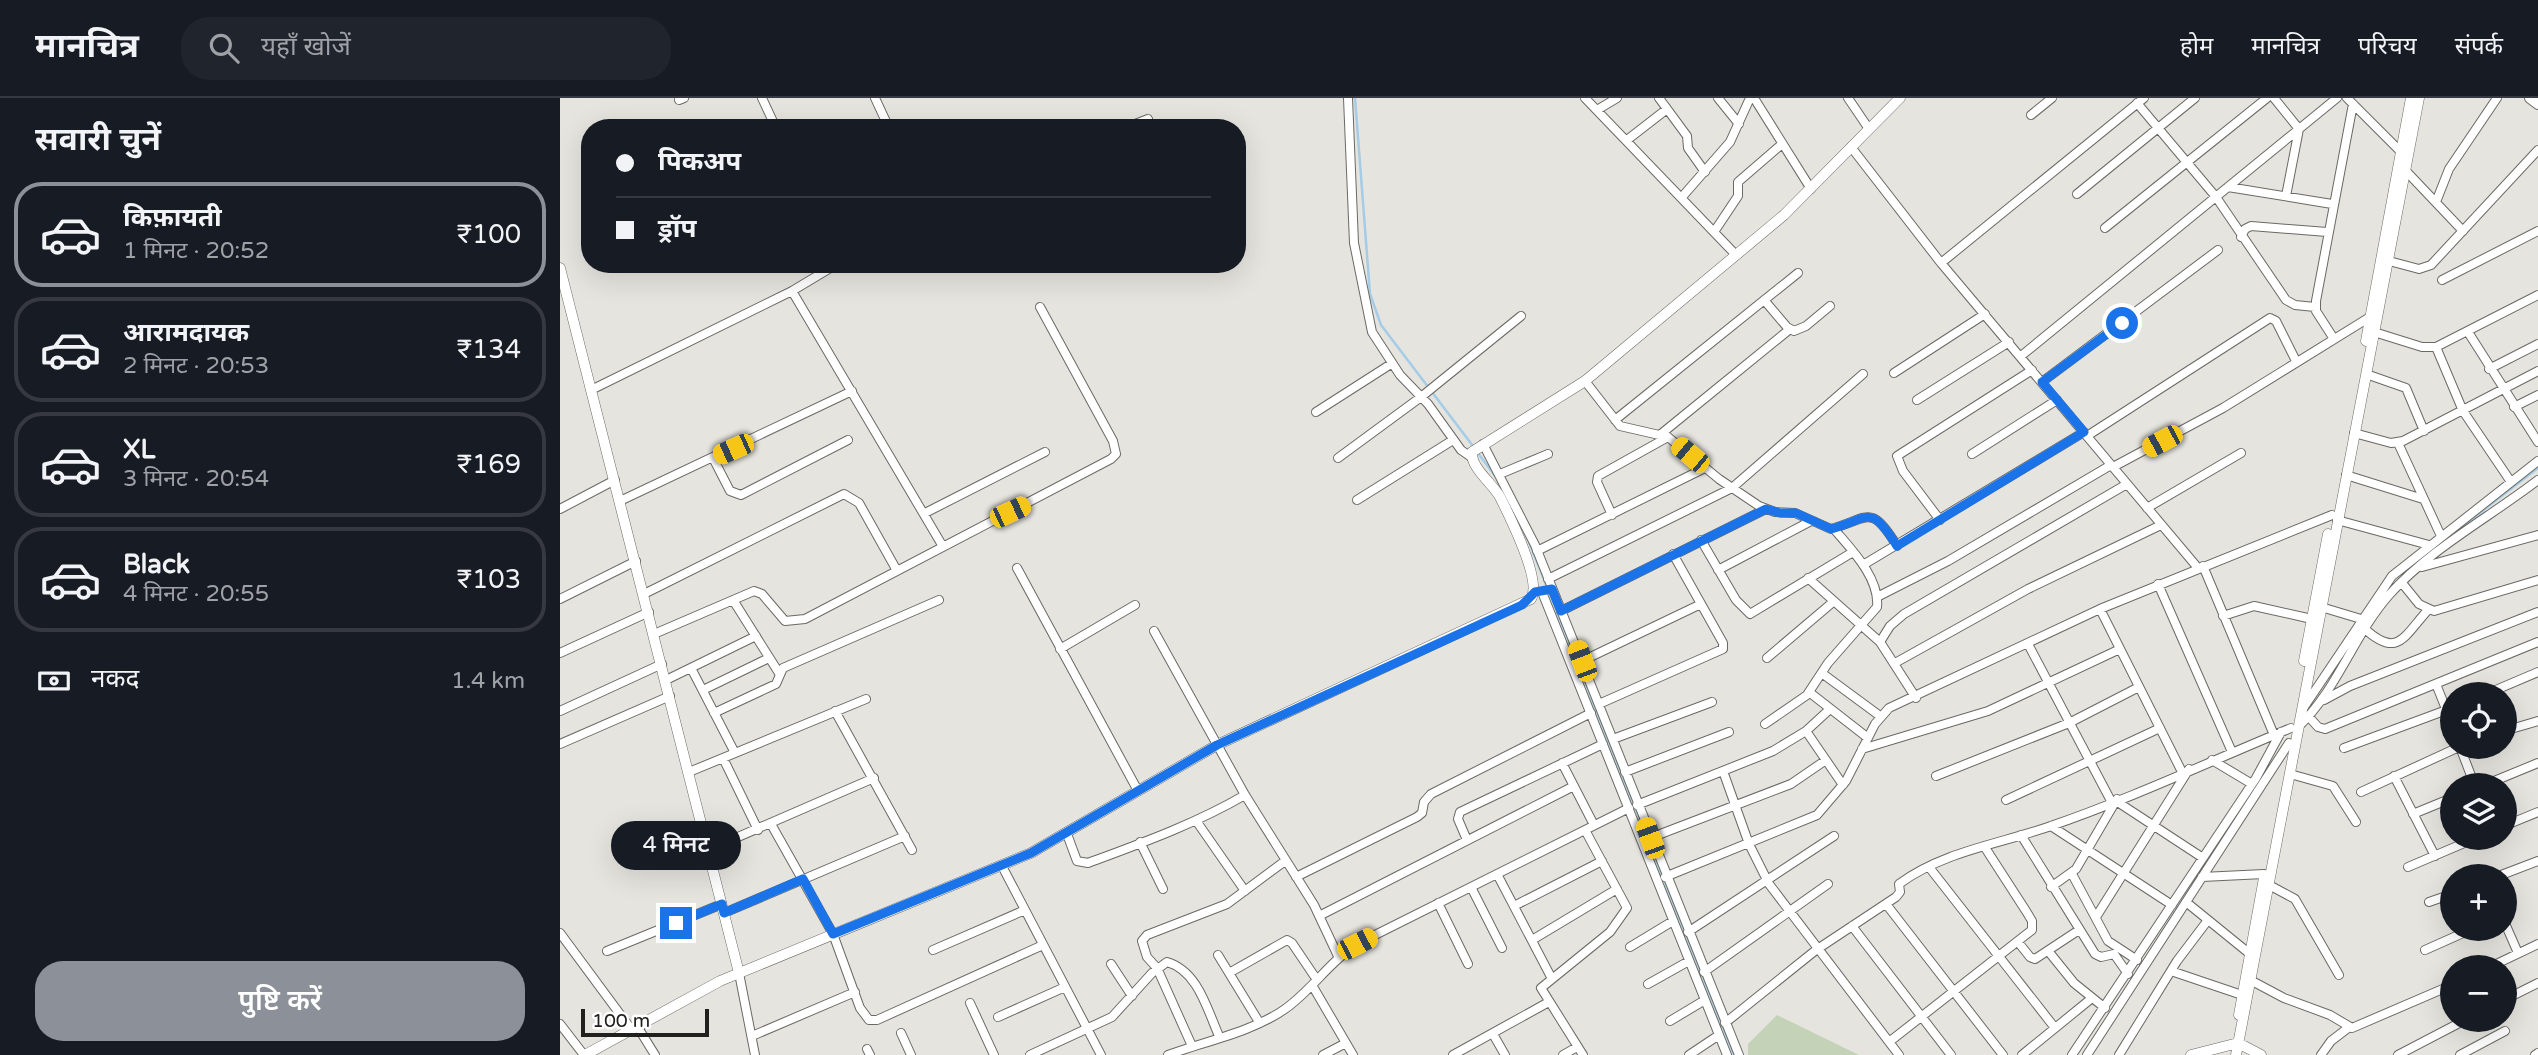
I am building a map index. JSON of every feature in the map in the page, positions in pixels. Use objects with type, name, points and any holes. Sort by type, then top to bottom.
[{"type":"main road","points":[[2530,98],[2538,104]]},
{"type":"street","points":[[762,98],[772,119]]},
{"type":"street","points":[[874,98],[884,119]]},
{"type":"street","points":[[560,1024],[584,1055],[739,973],[1002,866],[1068,834],[1137,789],[1217,745],[1522,605],[1544,591],[1548,579],[1500,474],[1477,450],[1453,440],[1426,393],[1391,364],[1372,332],[1354,243],[1348,98]]},
{"type":"street","points":[[1585,98],[1736,255]]},
{"type":"street","points":[[1597,110],[1617,98]]},
{"type":"street","points":[[1659,98],[1687,136],[1688,148],[1705,172]]},
{"type":"street","points":[[1718,98],[1739,124]]},
{"type":"street","points":[[1682,197],[1724,151],[1752,98]]},
{"type":"street","points":[[1752,98],[1811,189]]},
{"type":"street","points":[[1848,98],[1869,129]]},
{"type":"street","points":[[1477,450],[1584,380],[1736,255],[1811,189],[1900,98]]},
{"type":"street","points":[[2031,115],[2052,98]]},
{"type":"street","points":[[2077,194],[2194,98]]},
{"type":"street","points":[[2105,228],[2267,98]]},
{"type":"street","points":[[2274,98],[2299,129],[2286,196]]},
{"type":"street","points":[[2021,356],[2337,98]]},
{"type":"street","points":[[2236,1055],[2290,774],[2286,731],[2334,517],[2411,98]]},
{"type":"street","points":[[2304,715],[2334,517],[2346,475],[2419,98]]},
{"type":"street","points":[[2436,202],[2443,179],[2497,98]]},
{"type":"street","points":[[1941,263],[2140,101],[2158,128],[2216,197],[2286,300],[2295,305],[2315,307]]},
{"type":"street","points":[[2350,101],[2401,152]]},
{"type":"street","points":[[2334,339],[2315,307],[2350,101]]},
{"type":"street","points":[[1627,140],[1667,109]]},
{"type":"street","points":[[1714,232],[1738,196],[1738,182],[1782,144]]},
{"type":"street","points":[[1851,147],[1941,263],[2161,525],[2201,567],[2223,616],[2286,731],[2289,743],[2238,1022],[2239,1038],[2261,1055]]},
{"type":"street","points":[[2389,261],[2424,269],[2538,150]]},
{"type":"street","points":[[2406,170],[2463,231]]},
{"type":"street","points":[[2228,187],[2332,204]]},
{"type":"street","points":[[2241,237],[2245,229],[2251,226],[2327,232]]},
{"type":"street","points":[[2442,280],[2538,231]]},
{"type":"street","points":[[2042,382],[2218,250]]},
{"type":"street","points":[[560,268],[723,908],[755,1055]]},
{"type":"street","points":[[591,390],[792,291],[822,273]]},
{"type":"street","points":[[1615,421],[1798,273]]},
{"type":"street","points":[[792,291],[942,545]]},
{"type":"street","points":[[2374,332],[2410,345],[2437,347],[2538,295]]},
{"type":"street","points":[[1764,300],[1790,329]]},
{"type":"street","points":[[1612,514],[1597,482],[1598,476],[1665,435],[1790,329],[1802,328],[1830,306]]},
{"type":"street","points":[[654,634],[758,592],[781,618],[796,622],[942,545],[1055,491],[1103,465],[1116,454],[1114,441],[1040,307]]},
{"type":"street","points":[[1894,373],[1985,314]]},
{"type":"street","points":[[1338,458],[1426,393],[1521,316]]},
{"type":"street","points":[[1877,597],[1948,561],[2112,466],[2223,408],[2370,317]]},
{"type":"street","points":[[1863,565],[2085,434],[2270,318],[2276,321],[2296,361]]},
{"type":"street","points":[[2468,331],[2489,369],[2538,442]]},
{"type":"street","points":[[1917,400],[2009,342]]},
{"type":"street","points":[[2489,369],[2538,344]]},
{"type":"street","points":[[2437,347],[2463,411],[2511,482]]},
{"type":"street","points":[[1315,412],[1391,364]]},
{"type":"street","points":[[1940,520],[1903,471],[1897,456],[2032,370]]},
{"type":"street","points":[[2354,433],[2398,443],[2538,371]]},
{"type":"street","points":[[1548,579],[1732,488],[1863,374]]},
{"type":"street","points":[[2366,374],[2406,388],[2424,430]]},
{"type":"street","points":[[1584,380],[1615,421],[1626,429],[1665,435],[1732,488],[1766,509],[1780,513],[1796,513],[1835,529],[1863,565],[1877,597],[1877,607],[1828,663],[1809,692],[1765,724]]},
{"type":"street","points":[[620,501],[852,391]]},
{"type":"street","points":[[2514,407],[2538,395]]},
{"type":"street","points":[[1972,454],[2057,400]]},
{"type":"street","points":[[713,458],[730,491],[741,495],[848,440]]},
{"type":"street","points":[[1357,500],[1453,440]]},
{"type":"street","points":[[2398,443],[2441,536]]},
{"type":"street","points":[[1477,450],[1527,561],[1544,591],[1603,744],[1650,838],[1739,1055]]},
{"type":"street","points":[[925,513],[1045,452]]},
{"type":"street","points":[[2147,508],[2241,453]]},
{"type":"street","points":[[1500,474],[1548,454]]},
{"type":"street","points":[[2304,715],[2361,619],[2392,576],[2538,461]]},
{"type":"street","points":[[1537,551],[1705,468]]},
{"type":"street","points":[[2346,475],[2423,499]]},
{"type":"street","points":[[560,509],[615,480]]},
{"type":"street","points":[[2319,704],[2365,629],[2402,583],[2538,480]]},
{"type":"street","points":[[1880,642],[1890,626],[1904,614],[2127,484]]},
{"type":"street","points":[[644,594],[844,494],[855,497],[896,569]]},
{"type":"street","points":[[1561,611],[1766,509]]},
{"type":"street","points":[[1835,529],[1860,517],[1872,517],[1887,530],[1897,546]]},
{"type":"street","points":[[1665,877],[1810,820],[1825,808],[1843,785],[1880,716],[1889,708],[1916,698],[2099,609],[2334,517],[2429,545]]},
{"type":"street","points":[[1718,570],[1811,521]]},
{"type":"street","points":[[1895,663],[2028,589],[2161,525]]},
{"type":"street","points":[[2419,568],[2538,535]]},
{"type":"street","points":[[1701,540],[1742,609],[1750,614],[1853,552]]},
{"type":"street","points":[[1599,705],[1721,652],[1723,643],[1673,554]]},
{"type":"street","points":[[560,599],[636,561]]},
{"type":"street","points":[[1017,568],[1137,789]]},
{"type":"street","points":[[1808,578],[1880,642],[1916,698]]},
{"type":"street","points":[[2402,583],[2428,610],[2434,611],[2538,580]]},
{"type":"street","points":[[2158,584],[2232,752]]},
{"type":"street","points":[[1544,591],[1561,611],[1613,739],[1672,921],[1727,1055]]},
{"type":"street","points":[[714,713],[780,681],[779,673],[733,600]]},
{"type":"street","points":[[779,673],[939,600]]},
{"type":"street","points":[[1767,659],[1832,602]]},
{"type":"street","points":[[1582,661],[1701,604]]},
{"type":"street","points":[[1060,649],[1135,605]]},
{"type":"street","points":[[2223,616],[2254,606],[2312,619]]},
{"type":"street","points":[[2321,607],[2361,619]]},
{"type":"street","points":[[2099,609],[2160,728],[2186,771]]},
{"type":"street","points":[[2365,629],[2380,643],[2392,644],[2401,639],[2428,610]]},
{"type":"street","points":[[560,653],[649,612]]},
{"type":"street","points":[[2072,1055],[2286,731],[2319,704],[2350,686],[2538,612]]},
{"type":"street","points":[[1154,631],[1245,795],[1319,916],[1338,956]]},
{"type":"street","points":[[666,680],[756,636]]},
{"type":"street","points":[[2304,715],[2318,727],[2325,729],[2538,642]]},
{"type":"street","points":[[2028,644],[2090,761],[2115,800],[2203,858]]},
{"type":"street","points":[[1863,750],[1988,711],[2120,649]]},
{"type":"street","points":[[703,691],[769,658]]},
{"type":"street","points":[[560,711],[662,664]]},
{"type":"street","points":[[691,668],[735,754]]},
{"type":"street","points":[[2516,682],[2538,673]]},
{"type":"street","points":[[1823,674],[1880,716]]},
{"type":"street","points":[[2436,684],[2440,692]]},
{"type":"street","points":[[1937,776],[2069,723],[2139,687]]},
{"type":"street","points":[[1809,692],[1868,738]]},
{"type":"street","points":[[560,744],[670,696]]},
{"type":"street","points":[[689,772],[866,699]]},
{"type":"street","points":[[1613,739],[1712,702]]},
{"type":"street","points":[[1168,1055],[1259,1023],[1283,1011],[1338,956],[1633,806],[1773,751],[1806,731],[1830,709]]},
{"type":"street","points":[[835,711],[912,850]]},
{"type":"street","points":[[2344,748],[2440,712]]},
{"type":"street","points":[[1296,877],[1417,817],[1422,813],[1424,802],[1431,794],[1591,713]]},
{"type":"street","points":[[2517,727],[2538,721]]},
{"type":"street","points":[[2006,800],[2160,728]]},
{"type":"street","points":[[1806,731],[1843,785]]},
{"type":"street","points":[[1725,1023],[1816,950],[1899,895],[1899,884],[1929,867],[1984,846],[2051,826],[2286,731]]},
{"type":"street","points":[[1625,772],[1729,732]]},
{"type":"street","points":[[2087,1055],[2289,743]]},
{"type":"street","points":[[1467,840],[1458,819],[1460,812],[1603,744]]},
{"type":"street","points":[[2361,792],[2440,756]]},
{"type":"street","points":[[723,758],[758,830]]},
{"type":"street","points":[[1650,838],[1791,784],[1826,760]]},
{"type":"street","points":[[2212,760],[2252,784]]},
{"type":"street","points":[[1562,763],[1594,825]]},
{"type":"street","points":[[2514,773],[2538,763]]},
{"type":"street","points":[[1723,771],[1749,844],[1766,880],[1816,950],[1899,1055]]},
{"type":"street","points":[[2096,917],[2186,771]]},
{"type":"street","points":[[2290,774],[2333,786],[2356,822]]},
{"type":"street","points":[[2394,776],[2435,856]]},
{"type":"street","points":[[708,850],[874,778]]},
{"type":"street","points":[[1319,916],[1574,786]]},
{"type":"street","points":[[1068,834],[1077,861],[1083,864],[1169,829],[1197,822],[1245,795]]},
{"type":"street","points":[[2051,887],[2072,874],[2115,800]]},
{"type":"street","points":[[2413,814],[2440,803]]},
{"type":"street","points":[[2517,821],[2538,812]]},
{"type":"street","points":[[1197,822],[1245,891]]},
{"type":"street","points":[[771,824],[833,934],[865,1017],[877,1020],[1043,945]]},
{"type":"street","points":[[2051,826],[2172,905]]},
{"type":"street","points":[[1563,1055],[1580,1051],[1547,1003],[1541,988],[1551,977],[1610,932],[1626,913],[1617,890],[1585,830]]},
{"type":"street","points":[[2021,835],[2095,954],[2101,957],[2114,954],[2128,974]]},
{"type":"street","points":[[607,951],[803,879],[905,836]]},
{"type":"street","points":[[1688,933],[1835,836]]},
{"type":"street","points":[[1140,842],[1163,889]]},
{"type":"street","points":[[1889,1042],[2032,930],[2032,921],[1984,846]]},
{"type":"street","points":[[2408,867],[2449,850]]},
{"type":"street","points":[[1192,1046],[1157,968],[1142,946],[1147,935],[1227,904],[1285,860]]},
{"type":"street","points":[[1514,906],[1602,861]]},
{"type":"street","points":[[2517,869],[2538,861]]},
{"type":"street","points":[[1002,866],[1097,1054]]},
{"type":"street","points":[[1929,867],[2055,1028]]},
{"type":"street","points":[[1497,874],[1551,977]]},
{"type":"street","points":[[2072,874],[2111,945],[2137,960]]},
{"type":"street","points":[[2202,877],[2264,874]]},
{"type":"street","points":[[1704,972],[1790,914],[1828,884]]},
{"type":"street","points":[[2269,885],[2295,899],[2339,975]]},
{"type":"street","points":[[1471,887],[1502,948]]},
{"type":"street","points":[[1532,940],[1617,890]]},
{"type":"street","points":[[2429,902],[2440,898]]},
{"type":"street","points":[[2186,902],[2250,954]]},
{"type":"street","points":[[1438,903],[1468,964]]},
{"type":"street","points":[[1885,904],[2003,1055]]},
{"type":"street","points":[[933,950],[1025,910]]},
{"type":"street","points":[[2119,1055],[2171,971],[2208,920]]},
{"type":"street","points":[[1630,947],[1672,921]]},
{"type":"street","points":[[1852,926],[1951,1055]]},
{"type":"street","points":[[2018,942],[2032,959],[2049,951],[2079,930]]},
{"type":"street","points":[[560,933],[655,1055]]},
{"type":"street","points":[[1229,973],[1287,940],[1292,943],[1353,1055]]},
{"type":"street","points":[[2425,950],[2445,941]]},
{"type":"street","points":[[2513,941],[2518,953]]},
{"type":"street","points":[[2514,955],[2538,944]]},
{"type":"street","points":[[2049,951],[2067,976],[2105,1008]]},
{"type":"street","points":[[1218,955],[1259,1023]]},
{"type":"street","points":[[1648,984],[1689,961]]},
{"type":"street","points":[[1030,1055],[1087,1030],[1117,1013],[1157,968],[1167,962],[1187,972],[1219,1036]]},
{"type":"street","points":[[1111,964],[1132,996]]},
{"type":"street","points":[[2171,971],[2242,995]]},
{"type":"street","points":[[2252,981],[2284,998],[2330,1015],[2348,1028]]},
{"type":"street","points":[[2517,994],[2538,983]]},
{"type":"street","points":[[998,1017],[1065,987]]},
{"type":"street","points":[[2321,1055],[2330,1041],[2348,1028],[2440,990]]},
{"type":"street","points":[[751,1036],[855,992]]},
{"type":"street","points":[[2022,1055],[2092,998]]},
{"type":"street","points":[[1670,1021],[1704,1000]]},
{"type":"street","points":[[970,1003],[995,1055]]},
{"type":"street","points":[[1453,1055],[1547,1003]]},
{"type":"street","points":[[2401,1055],[2443,1032]]},
{"type":"street","points":[[2460,1055],[2503,1032]]},
{"type":"street","points":[[901,1033],[911,1055]]},
{"type":"street","points":[[1493,1034],[1505,1055]]},
{"type":"street","points":[[1689,1055],[1719,1035]]},
{"type":"street","points":[[2191,1055],[2239,1038]]},
{"type":"street","points":[[1323,1055],[1346,1043]]},
{"type":"green space","points":[[1777,1015],[1859,1055],[1748,1055],[1748,1044]]},
{"type":"waterway","points":[[1355,98],[1370,294],[1381,325],[1473,446]]},
{"type":"waterway","points":[[1477,452],[1496,477]]},
{"type":"waterway","points":[[2416,562],[2538,468]]},
{"type":"waterway","points":[[1529,542],[1734,1055]]},
{"type":"waterway","points":[[2314,698],[2322,686]]},
{"type":"waterway","points":[[2160,936],[2222,839]]},
{"type":"route","points":[[676,923],[722,904],[724,913],[803,879],[833,934],[1031,853],[1077,828],[1137,789],[1217,745],[1522,605],[1531,599],[1535,592],[1552,589],[1561,611],[1766,509],[1780,513],[1796,513],[1831,529],[1860,517],[1872,517],[1887,530],[1897,546],[2084,432],[2042,382],[2122,323]]}]
